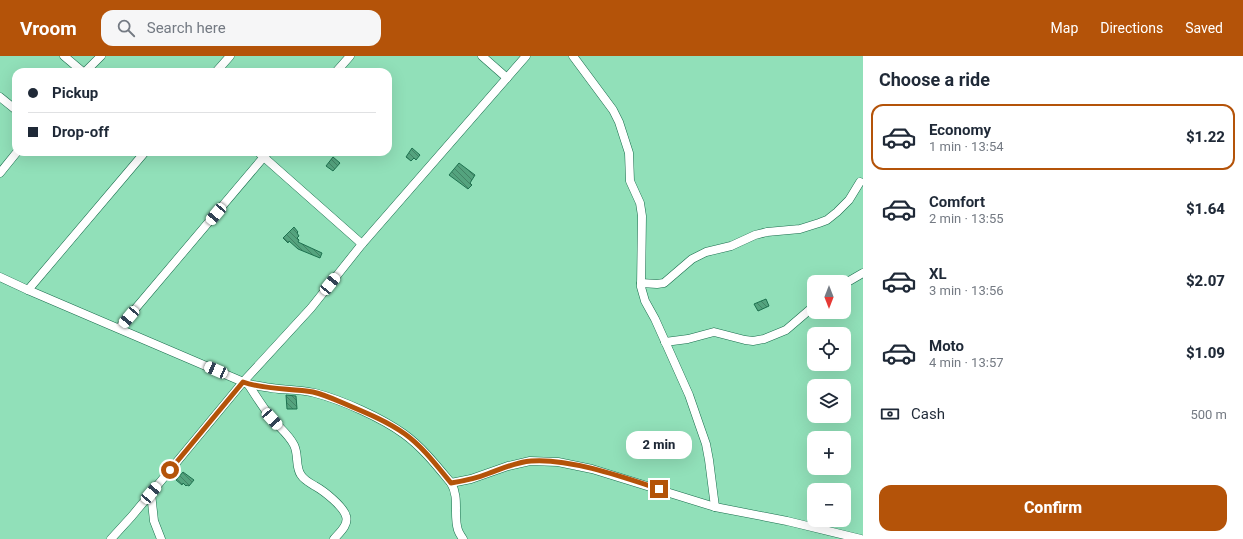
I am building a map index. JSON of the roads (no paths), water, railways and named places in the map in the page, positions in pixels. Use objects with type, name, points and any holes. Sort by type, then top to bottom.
[{"type":"street","points":[[64,56],[79,68]]},
{"type":"street","points":[[88,68],[102,56]]},
{"type":"street","points":[[220,68],[230,56]]},
{"type":"street","points":[[340,68],[350,56]]},
{"type":"street","points":[[482,56],[507,78]]},
{"type":"street","points":[[111,539],[311,308],[362,244],[526,56]]},
{"type":"street","points":[[573,56],[613,110],[630,153],[630,181],[640,203],[642,216],[641,287],[645,301],[689,395],[706,444],[713,480],[715,507]]},
{"type":"street","points":[[0,96],[12,106]]},
{"type":"street","points":[[0,173],[14,156]]},
{"type":"street","points":[[28,290],[142,156]]},
{"type":"street","points":[[119,328],[261,156]]},
{"type":"street","points":[[265,156],[362,244]]},
{"type":"street","points":[[641,283],[664,283],[692,259],[706,252],[731,246],[754,235],[767,232],[800,229],[827,220],[849,200],[860,182]]},
{"type":"street","points":[[851,280],[863,273]]},
{"type":"street","points":[[0,276],[28,290],[246,383],[270,388],[296,389],[315,393],[332,398],[385,422],[405,435],[424,451],[451,483],[456,496],[458,530],[463,539]]},
{"type":"street","points":[[665,342],[688,339],[714,332],[749,340],[764,339],[786,330],[807,313]]},
{"type":"street","points":[[246,383],[261,405],[293,443],[297,453],[298,470],[301,475],[305,480],[324,492],[344,510],[346,522],[334,539]]},
{"type":"street","points":[[451,483],[471,479],[508,466],[530,461],[558,462],[592,469],[715,507],[787,521],[861,539]]},
{"type":"street","points":[[151,493],[154,522],[160,539]]}]
